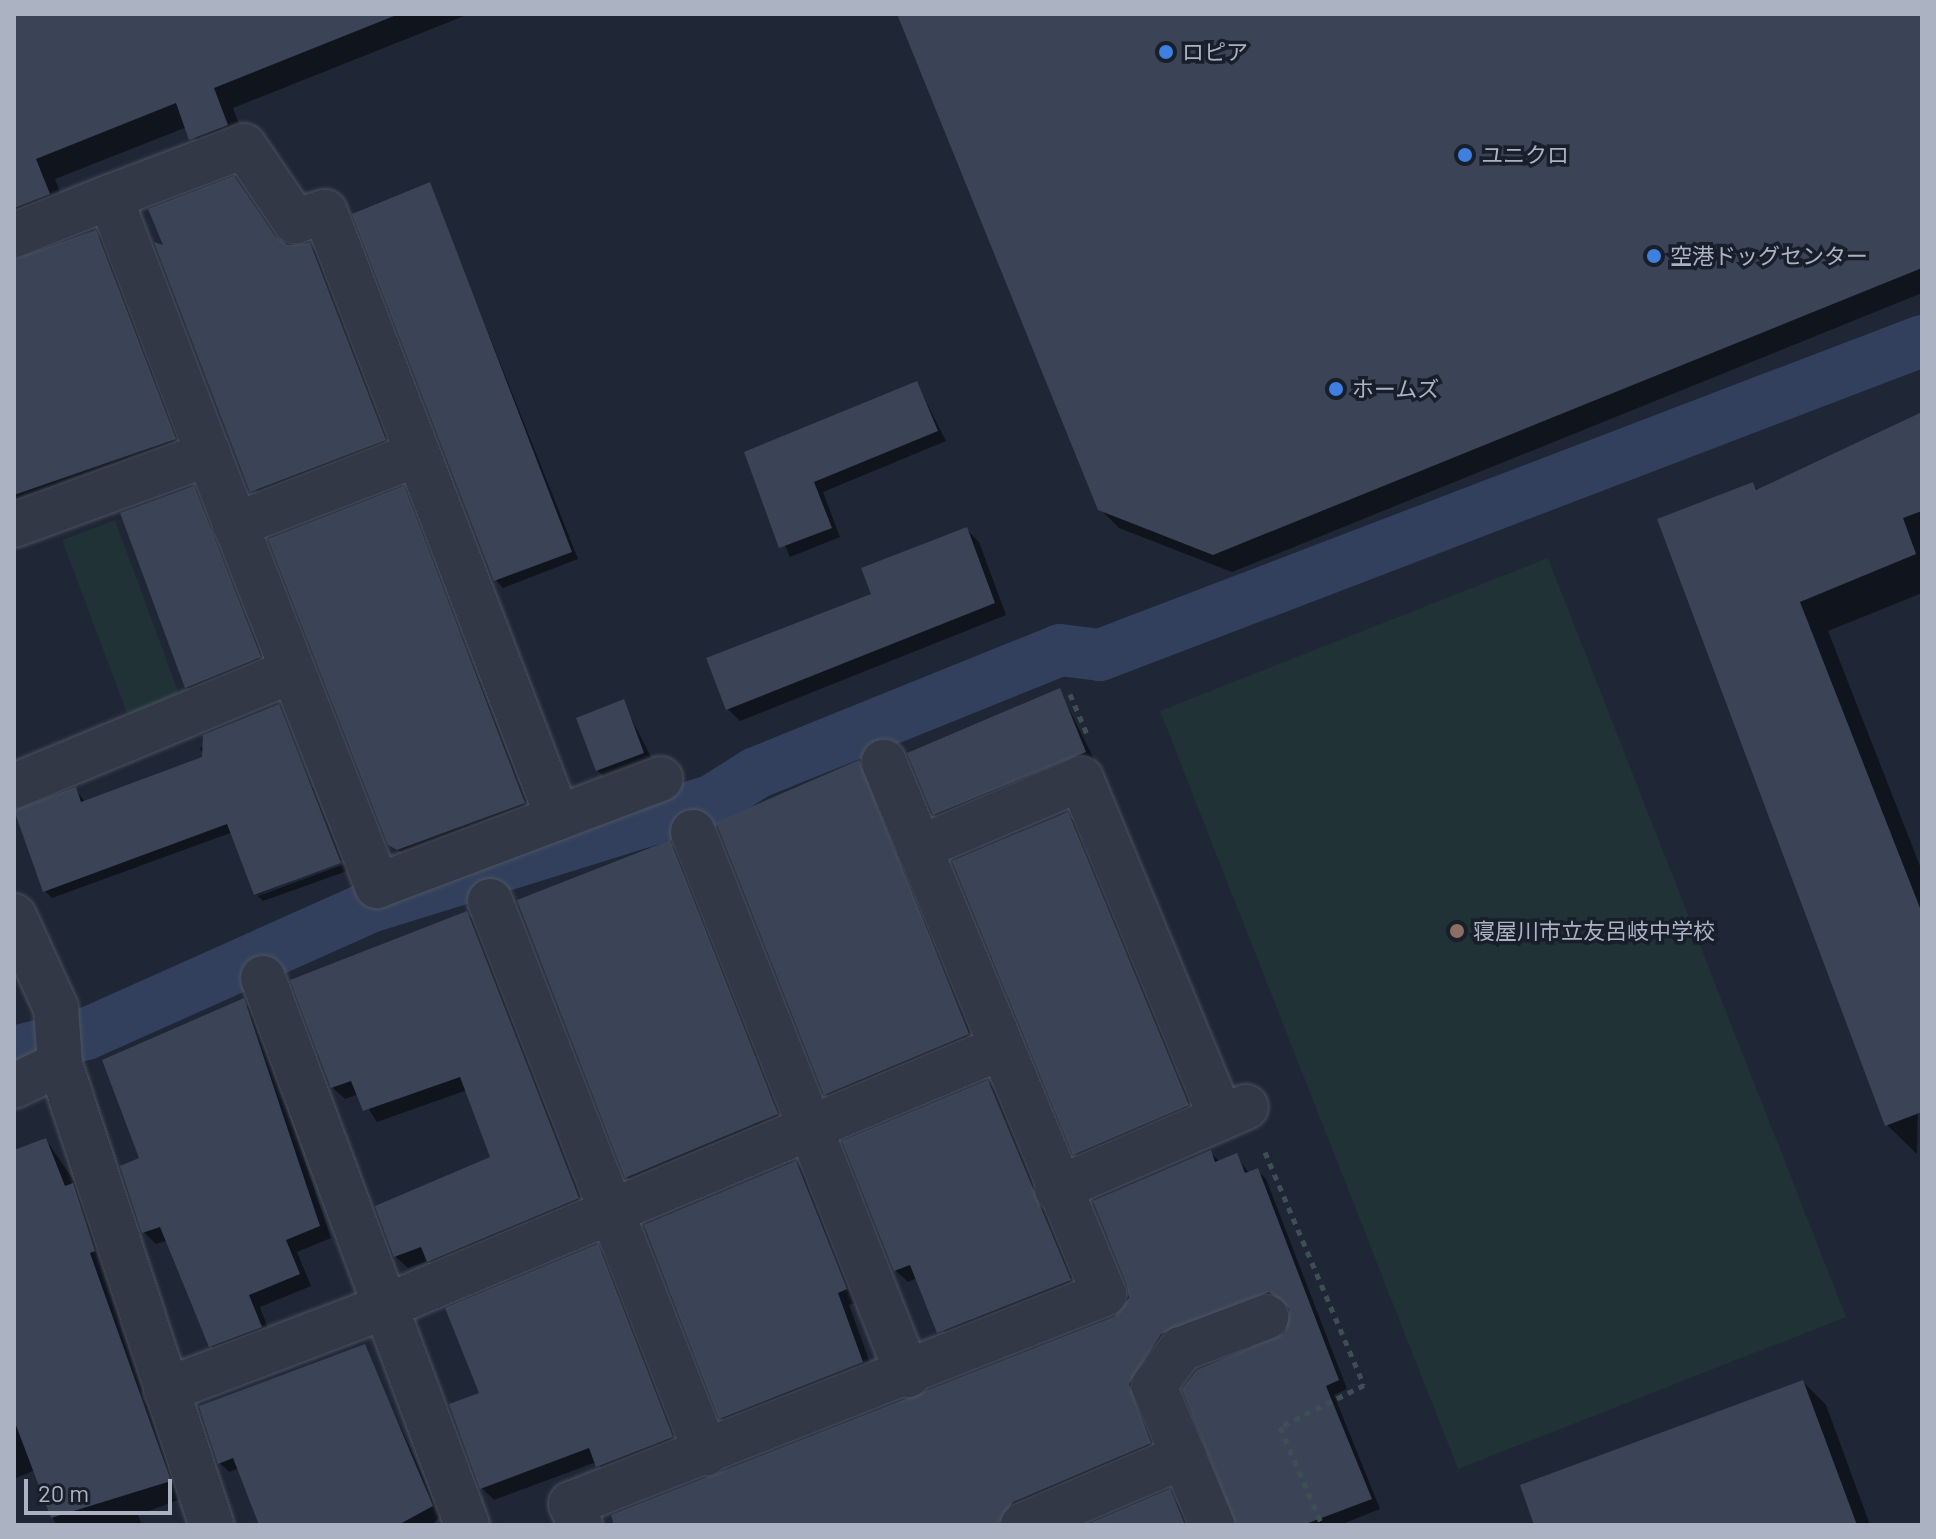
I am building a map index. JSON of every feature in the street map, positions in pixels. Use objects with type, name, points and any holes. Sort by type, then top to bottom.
[{"type":"street","points":[[14,235],[244,146],[295,221],[325,212],[558,818]]},
{"type":"street","points":[[110,197],[377,886],[660,779]]},
{"type":"street","points":[[14,525],[208,454]]},
{"type":"street","points":[[235,525],[418,454]]},
{"type":"street","points":[[14,786],[292,671]]},
{"type":"street","points":[[580,1525],[571,1504],[908,1375],[1104,1294],[1057,1189],[884,762]]},
{"type":"street","points":[[919,848],[1081,779],[1233,1112],[1057,1189]]},
{"type":"street","points":[[693,832],[908,1375]]},
{"type":"street","points":[[490,901],[706,1453]]},
{"type":"street","points":[[14,916],[56,1008],[60,1064],[212,1525]]},
{"type":"street","points":[[263,978],[467,1525]]},
{"type":"street","points":[[166,1390],[384,1307],[1000,1048]]},
{"type":"street","points":[[14,1086],[60,1064]]},
{"type":"street","points":[[1212,1525],[1154,1386],[1181,1349],[1266,1317]]},
{"type":"street","points":[[1023,1525],[1184,1456]]},
{"type":"shaded area","points":[[115,520],[182,702],[130,721],[62,540]]},
{"type":"shaded area","name":"寝屋川市立友呂岐中学校","points":[[1548,558],[1846,1317],[1458,1469],[1160,711]]},
{"type":"building","points":[[14,14],[394,16],[214,88],[228,125],[189,140],[176,103],[36,159],[50,194],[14,208]]},
{"type":"building","name":"ホームズ","points":[[897,14],[1922,14],[1922,268],[1213,555],[1098,510]]},
{"type":"building","points":[[234,176],[275,236],[288,245],[310,243],[386,440],[250,492],[154,242],[163,245],[148,209]]},
{"type":"building","points":[[430,182],[572,552],[494,581],[352,214]]},
{"type":"building","points":[[96,230],[176,439],[14,495],[14,259]]},
{"type":"building","points":[[917,381],[938,431],[814,482],[832,528],[779,548],[744,452]]},
{"type":"building","points":[[1922,412],[1922,511],[1903,518],[1916,554],[1800,602],[1922,913],[1922,1112],[1885,1126],[1657,519],[1753,482],[1756,490]]},
{"type":"building","points":[[194,486],[261,657],[185,688],[120,513]]},
{"type":"building","points":[[404,486],[525,803],[397,850],[388,845],[268,539]]},
{"type":"building","points":[[967,527],[995,603],[726,710],[706,658],[871,594],[861,568]]},
{"type":"building","points":[[1060,688],[1086,752],[933,815],[907,753]]},
{"type":"building","points":[[624,699],[644,753],[596,771],[576,718]]},
{"type":"building","points":[[279,704],[341,863],[254,895],[227,824],[43,892],[14,810],[76,787],[81,802],[202,757],[203,735]]},
{"type":"building","points":[[859,760],[969,1034],[824,1095],[716,822]]},
{"type":"building","points":[[1068,812],[1189,1105],[1073,1155],[952,861]]},
{"type":"building","points":[[670,840],[778,1114],[625,1178],[517,900]]},
{"type":"building","points":[[467,911],[579,1198],[427,1262],[421,1247],[394,1257],[375,1206],[490,1157],[460,1077],[363,1111],[351,1081],[331,1088],[290,980]]},
{"type":"building","points":[[244,998],[320,1226],[286,1240],[300,1274],[249,1295],[262,1327],[209,1347],[160,1227],[142,1233],[120,1166],[139,1158],[102,1060]]},
{"type":"building","points":[[988,1080],[1071,1280],[937,1333],[910,1265],[894,1271],[842,1141]]},
{"type":"building","points":[[46,1138],[65,1186],[73,1183],[95,1251],[90,1253],[171,1481],[51,1518],[14,1420],[14,1150]]},
{"type":"building","points":[[1211,1150],[1215,1162],[1237,1153],[1245,1173],[1258,1168],[1339,1380],[1326,1386],[1372,1499],[1303,1525],[1236,1525],[1182,1389],[1197,1370],[1285,1333],[1290,1309],[1269,1292],[1161,1334],[1129,1384],[1151,1443],[1013,1502],[998,1525],[614,1525],[611,1515],[1114,1317],[1129,1298],[1127,1285],[1093,1201]]},
{"type":"building","points":[[796,1161],[847,1289],[838,1293],[863,1362],[719,1419],[644,1225]]},
{"type":"building","points":[[598,1244],[673,1437],[596,1467],[589,1448],[480,1489],[449,1404],[479,1393],[445,1308]]},
{"type":"building","points":[[365,1344],[433,1506],[398,1525],[259,1525],[233,1458],[218,1464],[199,1406]]},
{"type":"building","points":[[1803,1380],[1857,1525],[1534,1525],[1520,1485]]},
{"type":"building","points":[[1170,1489],[1185,1525],[1086,1525]]},
{"type":"waterway","points":[[14,1052],[86,1034],[370,907],[713,800],[756,773],[1060,650],[1100,655],[1922,341]]},
{"type":"place","name":"ロピア","points":[[1166,52]]},
{"type":"place","name":"ユニクロ","points":[[1465,155]]},
{"type":"place","name":"空港ドッグセンター","points":[[1654,256]]},
{"type":"place","name":"ホームズ","points":[[1336,389]]},
{"type":"place","name":"寝屋川市立友呂岐中学校","points":[[1457,931]]}]
